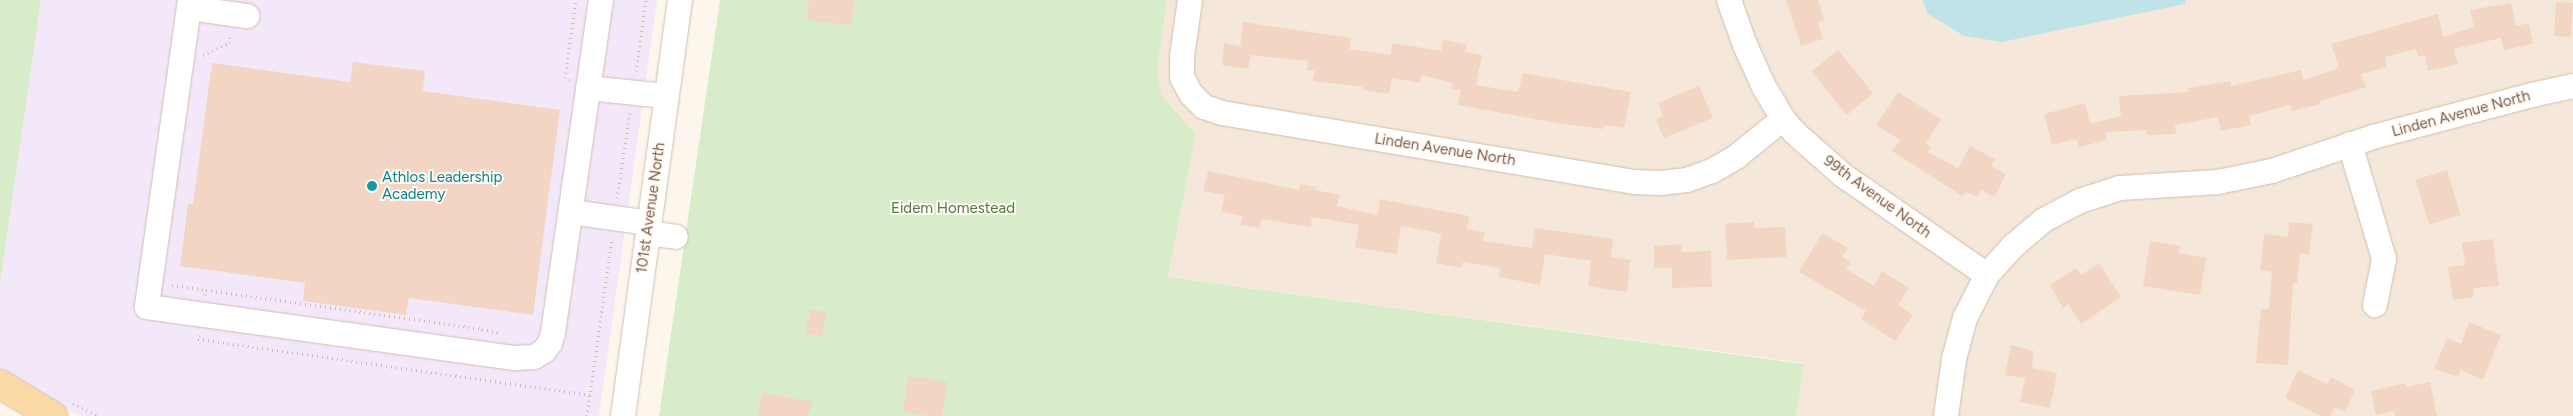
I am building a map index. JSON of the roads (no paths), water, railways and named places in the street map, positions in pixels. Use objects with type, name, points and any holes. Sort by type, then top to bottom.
[{"type":"main road","points":[[0,384],[53,416]]},
{"type":"main road","points":[[0,404],[17,416]]},
{"type":"street","points":[[246,16],[190,4],[147,307],[516,358],[534,357],[544,351],[550,343],[553,333],[601,0]]},
{"type":"street","name":"101st Avenue North","points":[[623,416],[680,0]]},
{"type":"street","name":"Linden Avenue North","points":[[1190,0],[1182,57],[1182,77],[1191,94],[1204,107],[1222,113],[1634,182],[1660,183],[1687,180],[1712,171],[1736,157],[1783,118]]},
{"type":"street","name":"99th Avenue North","points":[[1729,0],[1745,45],[1764,87],[1783,118],[1795,133],[1844,176],[1987,275]]},
{"type":"street","name":"Linden Avenue North","points":[[1946,416],[1954,359],[1965,318],[1987,275],[2012,247],[2044,220],[2080,201],[2120,188],[2218,182],[2272,171],[2350,144],[2532,95],[2573,86]]},
{"type":"street","points":[[588,88],[666,96]]},
{"type":"street","points":[[2350,144],[2384,259],[2375,305]]},
{"type":"street","points":[[571,212],[649,228],[676,237]]},
{"type":"water","points":[[1922,0],[2186,0],[2185,4],[2002,42],[1964,36],[1928,14]]},
{"type":"place","name":"Athlos Leadership Academy","points":[[372,186]]},
{"type":"park label","name":"Eidem Homestead","points":[[953,209]]}]
